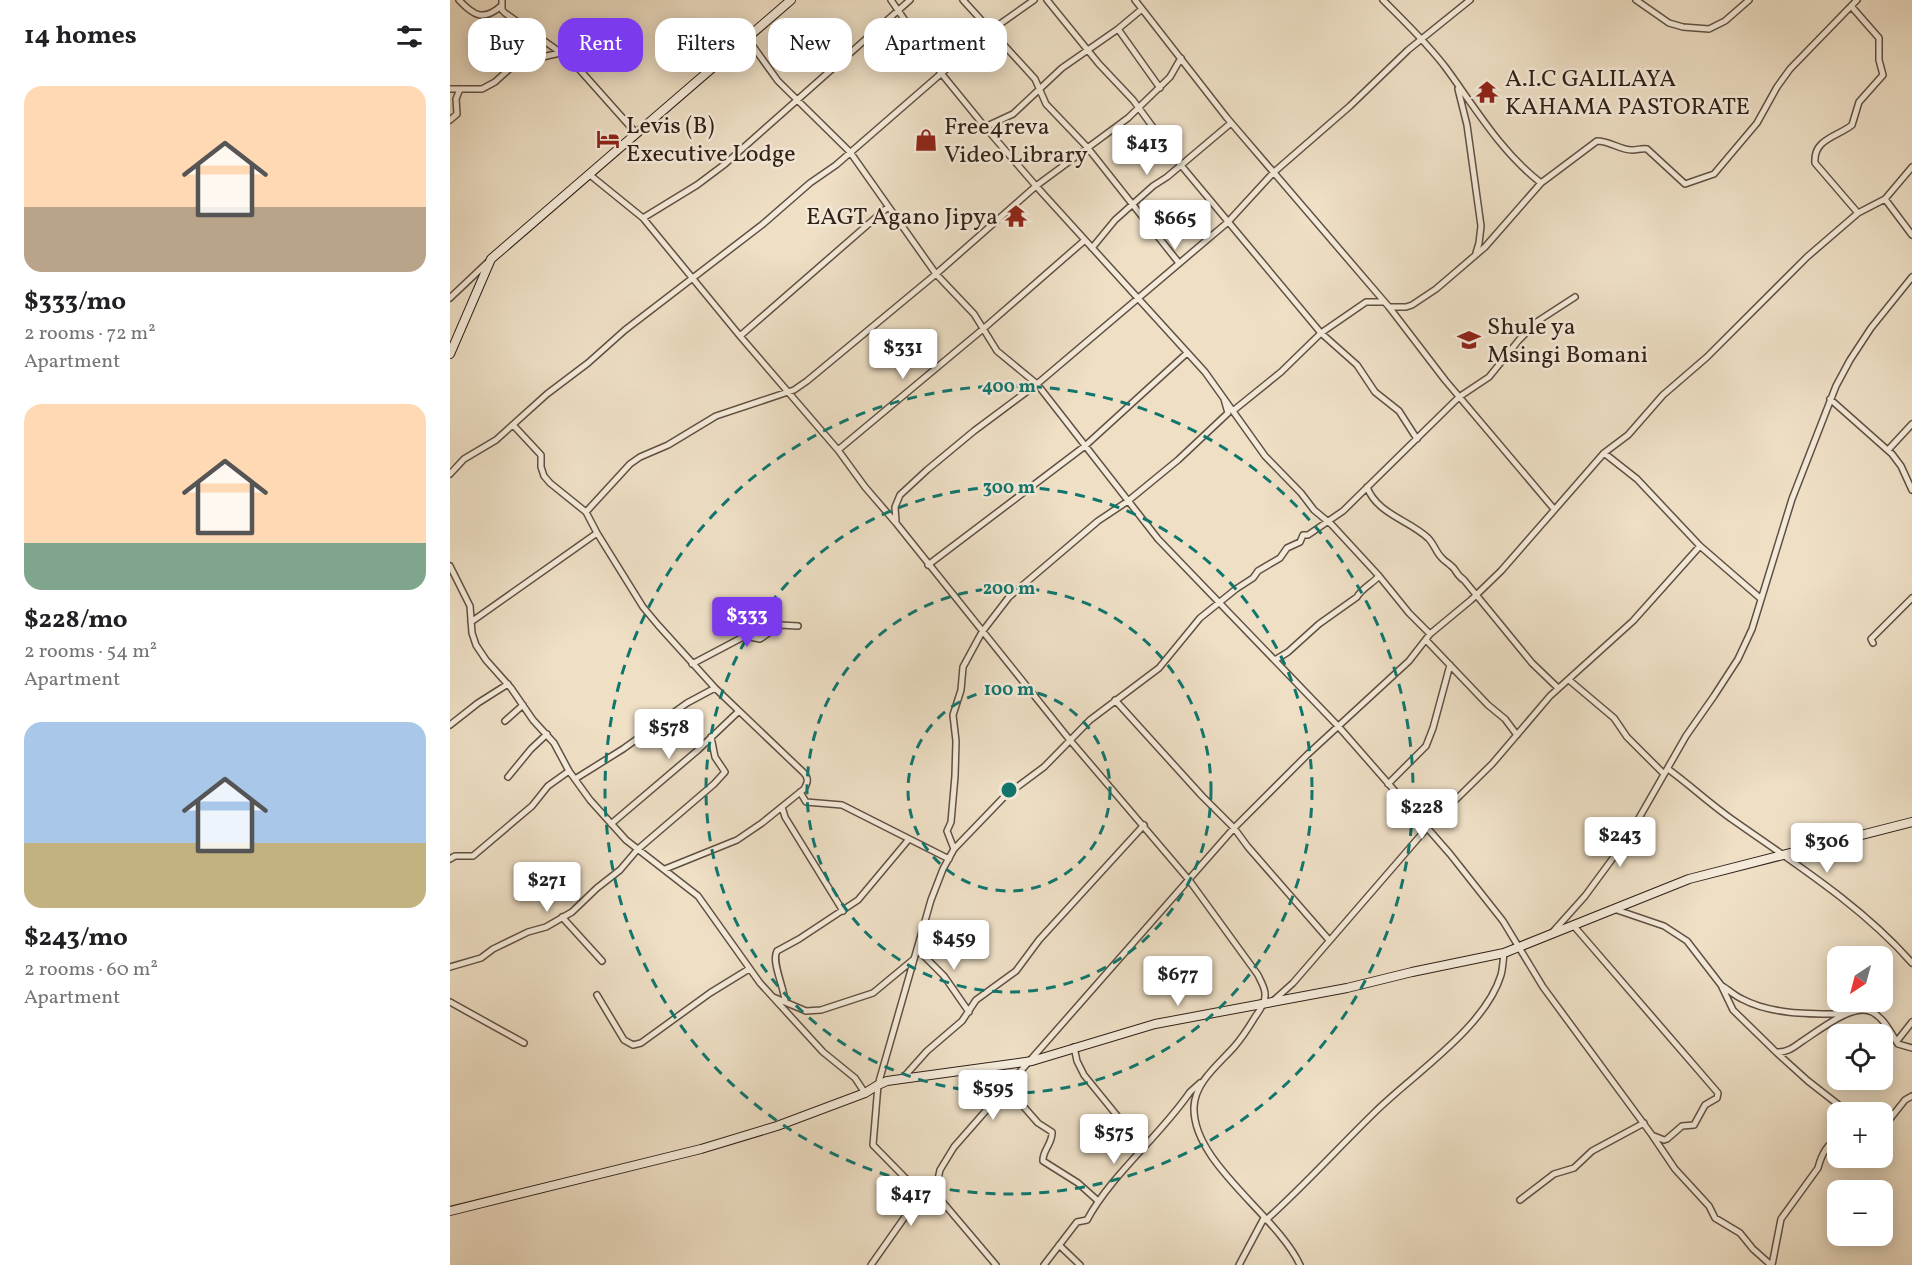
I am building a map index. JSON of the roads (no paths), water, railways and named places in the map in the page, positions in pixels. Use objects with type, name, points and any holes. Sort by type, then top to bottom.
[{"type":"street","points":[[459,0],[471,13],[477,15],[492,13],[501,3],[505,13],[558,52]]},
{"type":"street","points":[[756,30],[791,0]]},
{"type":"street","points":[[891,0],[941,73],[985,127],[1084,240],[1205,372],[1265,456],[1379,576],[1409,613],[1430,634]]},
{"type":"street","points":[[643,218],[697,186],[910,0]]},
{"type":"street","points":[[963,0],[979,18]]},
{"type":"street","points":[[1007,19],[1034,0]]},
{"type":"street","points":[[1047,0],[1138,107],[1180,164],[1321,333],[1357,365],[1375,392],[1399,411],[1417,439]]},
{"type":"street","points":[[1135,0],[1231,123],[1389,307],[1459,397],[1554,508]]},
{"type":"street","points":[[1383,0],[1446,67],[1509,153],[1541,183]]},
{"type":"street","points":[[896,523],[895,507],[900,495],[974,430],[1037,384],[1228,222],[1273,173],[1350,106],[1400,57],[1470,0]]},
{"type":"street","points":[[1636,0],[1669,23],[1683,27],[1709,29],[1725,21],[1749,0]]},
{"type":"street","points":[[1389,307],[1406,307],[1417,303],[1475,255],[1506,224],[1541,183],[1600,141],[1632,150],[1647,149],[1685,184],[1711,176],[1757,123],[1790,69],[1857,0]]},
{"type":"street","points":[[1851,6],[1879,38],[1879,60],[1883,75],[1859,102],[1851,126],[1820,145],[1814,159],[1858,213]]},
{"type":"street","points":[[985,127],[1013,114],[1039,88],[1142,9]]},
{"type":"street","points":[[1118,29],[1160,88]]},
{"type":"street","points":[[1007,49],[1035,79],[1046,104],[1087,147],[1179,264]]},
{"type":"street","points":[[756,50],[778,81],[850,153],[936,274],[961,298],[998,351],[1037,384],[1158,539],[1338,726],[1427,828],[1503,921],[1543,987],[1644,1123],[1675,1169],[1709,1206],[1715,1218],[1740,1233],[1771,1265],[1781,1219],[1818,1168],[1820,1159],[1827,1148]]},
{"type":"street","points":[[450,89],[482,89],[495,82],[516,63],[558,53]]},
{"type":"street","points":[[586,512],[630,464],[640,457],[668,445],[716,416],[799,388],[936,274],[1036,186],[1128,118],[1170,77],[1181,58]]},
{"type":"street","points":[[582,72],[636,133]]},
{"type":"street","points":[[450,298],[490,259],[707,72]]},
{"type":"street","points":[[450,474],[464,459],[486,448],[514,426],[547,394],[850,153],[941,73]]},
{"type":"street","points":[[1457,85],[1467,125],[1480,226],[1479,243],[1475,255]]},
{"type":"street","points":[[450,120],[457,114],[456,99],[460,89]]},
{"type":"street","points":[[1092,248],[1115,220],[1231,123]]},
{"type":"street","points":[[996,1265],[935,1193],[940,1170],[954,1147],[1032,1061],[1234,828],[1338,726],[1409,661],[1430,634],[1476,596],[1604,453],[1628,435],[1663,395],[1707,357],[1807,257],[1858,213],[1885,199],[1912,167]]},
{"type":"street","points":[[590,175],[643,218],[691,278],[838,450],[865,487],[1069,739],[1189,880],[1258,975],[1265,991],[1264,1003],[1236,1045],[1190,1092],[1097,1200],[1087,1220],[1077,1222],[1044,1265]]},
{"type":"street","points":[[1885,199],[1912,235]]},
{"type":"street","points":[[740,336],[821,268],[855,234],[888,207]]},
{"type":"street","points":[[838,450],[1084,240]]},
{"type":"street","points":[[450,354],[490,259]]},
{"type":"street","points":[[1550,935],[1584,896],[1627,839],[1686,736],[1738,659],[1752,629],[1792,499],[1830,399],[1850,360],[1871,328],[1912,277]]},
{"type":"street","points":[[921,1194],[873,1144],[878,1085],[937,883],[954,849],[1005,796],[1060,752],[1069,739],[1114,700],[1159,668],[1200,618],[1253,578],[1258,571],[1280,558],[1287,548],[1300,542],[1303,535],[1308,535],[1343,511],[1459,397],[1489,376],[1538,321],[1575,297]]},
{"type":"street","points":[[1234,410],[1268,384],[1321,333],[1366,302],[1383,302]]},
{"type":"street","points":[[928,565],[1085,446],[1187,353]]},
{"type":"street","points":[[954,849],[947,831],[951,822],[954,801],[956,767],[953,715],[961,690],[963,667],[982,632],[1010,597],[1023,585],[1098,522],[1178,460],[1228,412],[1223,395]]},
{"type":"street","points":[[1830,399],[1888,450],[1901,466],[1912,490]]},
{"type":"street","points":[[1888,450],[1912,424]]},
{"type":"street","points":[[514,426],[541,455],[542,471],[550,483],[586,512],[644,606],[715,688],[806,775],[808,782],[800,792],[734,841],[665,869]]},
{"type":"street","points":[[1604,453],[1637,479],[1700,546],[1760,598]]},
{"type":"street","points":[[1367,487],[1374,500],[1384,510],[1419,530],[1438,549],[1439,555],[1454,568],[1458,577],[1464,580],[1508,631],[1539,671],[1558,688]]},
{"type":"street","points":[[471,622],[597,533]]},
{"type":"street","points":[[1273,1001],[1293,983],[1427,828],[1472,785],[1541,705],[1633,621],[1700,546]]},
{"type":"street","points":[[450,566],[471,608],[471,622],[476,645],[559,750],[575,779],[611,824],[637,850],[685,884],[702,901],[749,969],[823,1052],[855,1078],[865,1093]]},
{"type":"street","points":[[1275,660],[1357,597],[1359,592],[1379,576]]},
{"type":"street","points":[[1873,643],[1871,639],[1912,598]]},
{"type":"street","points":[[693,664],[745,636],[760,639],[780,625],[798,626]]},
{"type":"street","points":[[1426,640],[1488,705],[1505,719],[1517,735]]},
{"type":"street","points":[[1388,784],[1426,746],[1450,665]]},
{"type":"street","points":[[1569,680],[1614,718],[1627,736],[1666,771],[1857,911],[1912,963]]},
{"type":"street","points":[[450,725],[478,703],[508,684]]},
{"type":"street","points":[[575,779],[623,749],[687,703],[715,688]]},
{"type":"street","points":[[1114,700],[1234,828],[1329,940]]},
{"type":"street","points":[[505,721],[523,705]]},
{"type":"street","points":[[611,824],[650,792],[739,711]]},
{"type":"street","points":[[508,777],[547,734]]},
{"type":"street","points":[[450,967],[481,958],[493,949],[528,932],[546,927],[572,912],[620,870],[637,850],[698,799],[725,772],[715,757],[711,737]]},
{"type":"street","points":[[450,859],[455,856],[473,856],[532,806],[548,786],[569,771]]},
{"type":"street","points":[[800,792],[806,802],[842,805],[949,859]]},
{"type":"street","points":[[782,807],[785,817],[843,910]]},
{"type":"street","points":[[450,1211],[701,1149],[777,1126],[865,1093],[878,1085],[902,1079],[1032,1061],[1155,1024],[1347,988],[1504,953],[1689,879],[1912,822]]},
{"type":"street","points":[[902,1079],[927,1051],[962,1021],[976,1000],[1016,971],[1039,940],[1144,825]]},
{"type":"street","points":[[785,1001],[783,986],[774,960],[775,952],[858,900],[909,839]]},
{"type":"street","points":[[1614,909],[1664,926],[1687,941],[1721,985],[1733,1010],[1808,1081],[1835,1102]]},
{"type":"street","points":[[562,917],[602,961]]},
{"type":"street","points":[[1573,926],[1718,1093],[1717,1098],[1705,1105],[1694,1125],[1682,1126],[1664,1140],[1652,1135]]},
{"type":"street","points":[[918,949],[944,976],[969,1012]]},
{"type":"street","points":[[1239,1265],[1265,1219],[1285,1204],[1376,1111],[1453,1043],[1493,993],[1501,975],[1504,953]]},
{"type":"street","points":[[772,996],[802,1010],[810,1011],[868,995],[891,980],[914,959]]},
{"type":"street","points":[[597,995],[624,1040],[633,1045],[641,1043],[710,993],[749,969]]},
{"type":"street","points":[[1721,985],[1740,999],[1761,1006],[1808,1014],[1845,1014],[1860,1010],[1872,1012],[1883,1021],[1898,1044],[1912,1048]]},
{"type":"street","points":[[450,1002],[524,1043]]},
{"type":"street","points":[[1776,1052],[1782,1053],[1792,1048],[1845,1014]]},
{"type":"street","points":[[1897,1041],[1912,1022]]},
{"type":"street","points":[[1074,1047],[1084,1076],[1123,1123],[1146,1145]]},
{"type":"street","points":[[1202,1082],[1194,1104],[1198,1131],[1207,1149],[1294,1254],[1300,1265]]},
{"type":"street","points":[[1012,1083],[1016,1098],[1038,1123],[1052,1132],[1043,1161],[1078,1183],[1097,1200]]},
{"type":"street","points":[[1893,1115],[1905,1100],[1912,1096]]},
{"type":"street","points":[[1520,1200],[1554,1174],[1574,1168],[1592,1151],[1644,1123]]},
{"type":"street","points":[[871,1263],[921,1194],[937,1179]]},
{"type":"street","points":[[1059,1245],[1080,1265]]},
{"type":"place","name":"A.I.C GALILAYA KAHAMA PASTORATE","points":[[1487,92]]},
{"type":"place","name":"Levis (B) Executive Lodge","points":[[608,139]]},
{"type":"place","name":"Free4reva Video Library","points":[[926,140]]},
{"type":"place","name":"EAGT Agano Jipya","points":[[1016,216]]},
{"type":"place","name":"Shule ya Msingi Bomani","points":[[1469,340]]}]
